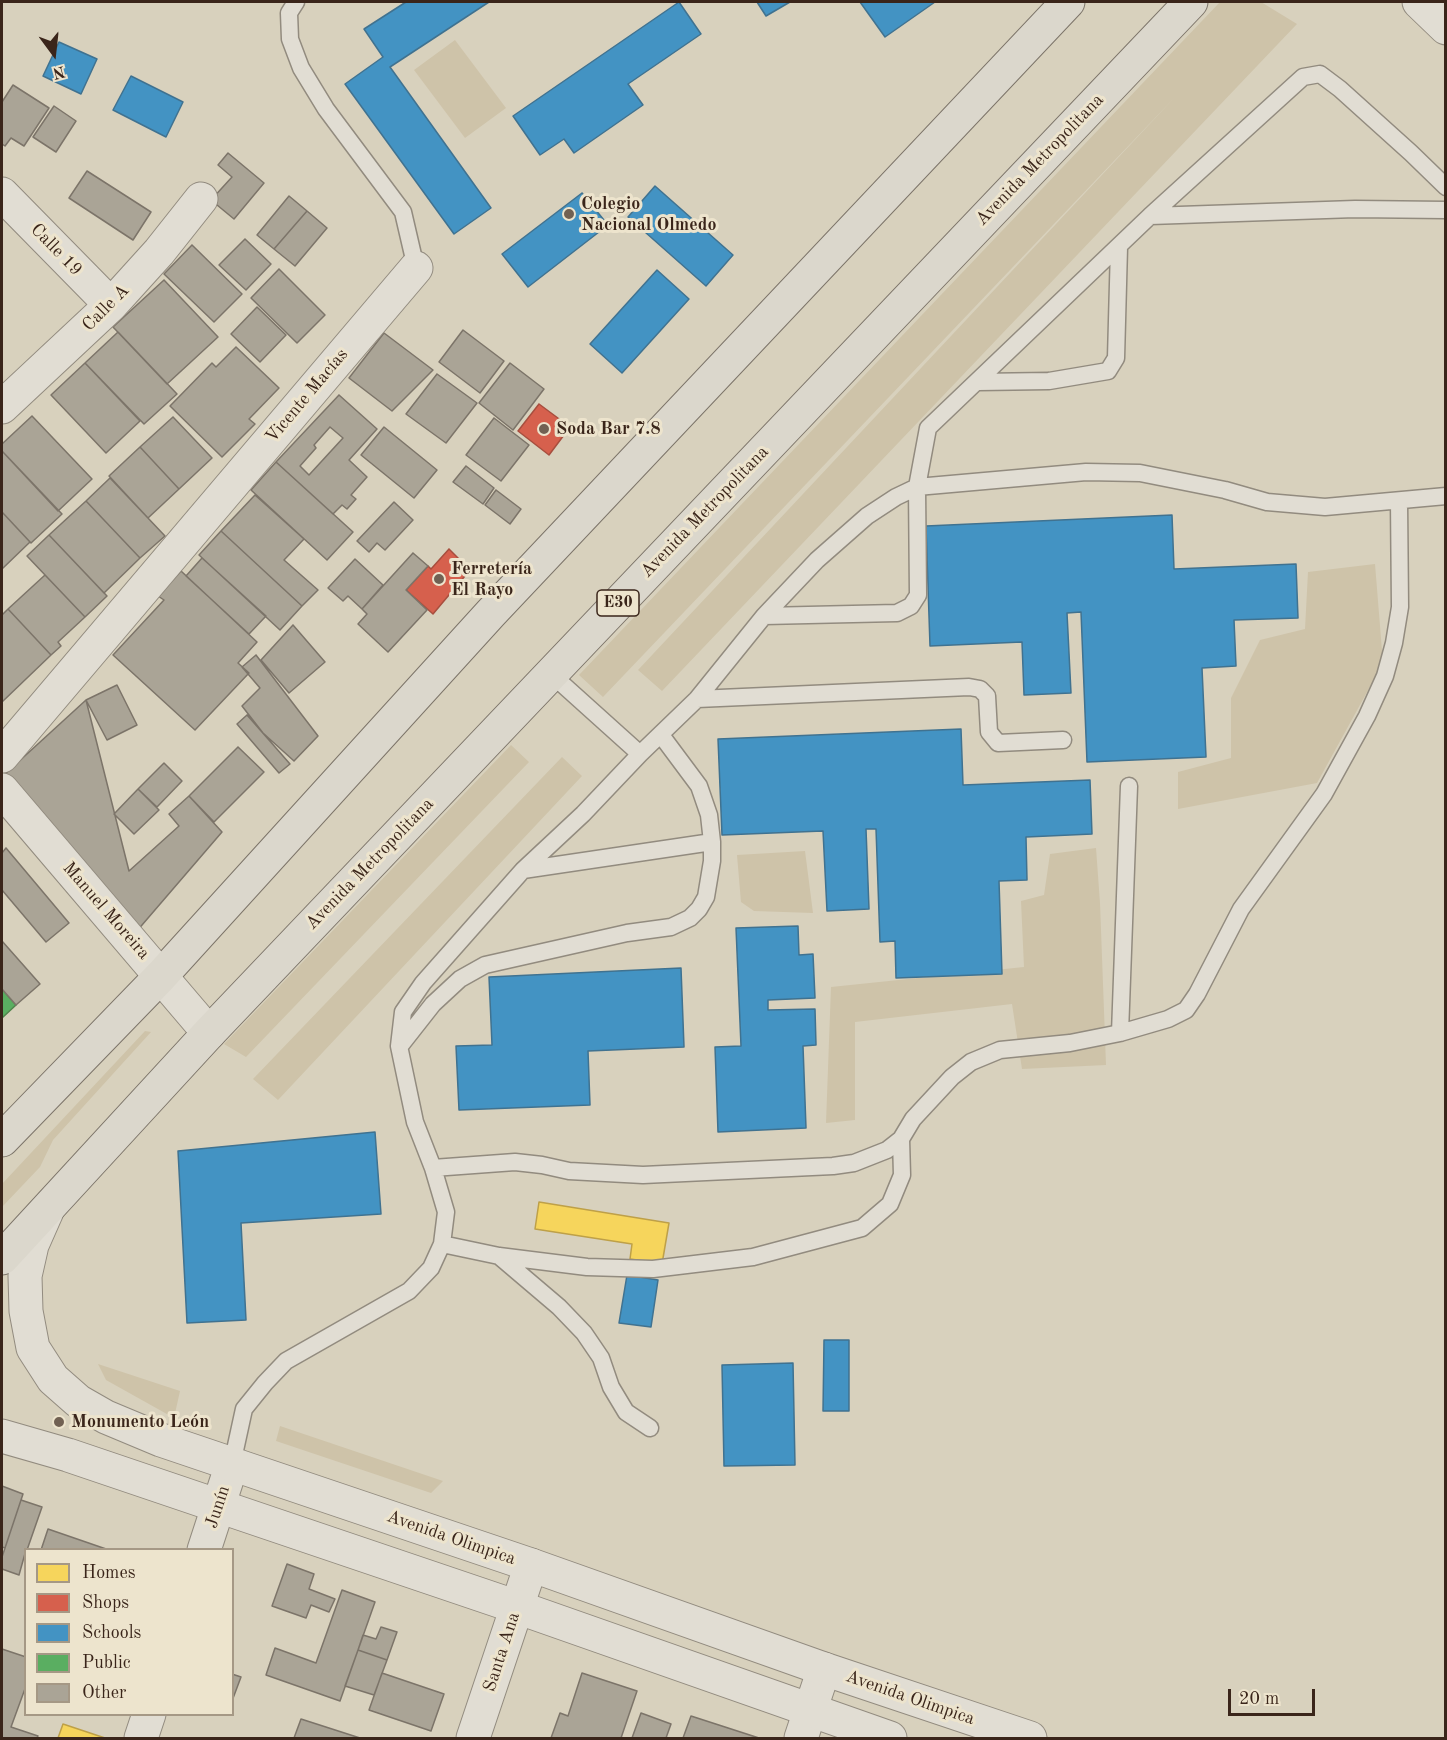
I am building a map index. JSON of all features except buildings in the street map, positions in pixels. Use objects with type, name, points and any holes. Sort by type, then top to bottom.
[{"type":"highway","points":[[2,1140],[161,976],[491,613],[1068,2]]},
{"type":"highway","name":"Avenida Metropolitana","points":[[48,1208],[209,1033],[550,673],[1191,2]]},
{"type":"highway","name":"E30","points":[[2,1257],[48,1208]]},
{"type":"street","points":[[1419,2],[1446,28]]},
{"type":"street","name":"Calle 19","points":[[2,194],[111,306]]},
{"type":"street","name":"Calle A","points":[[2,407],[111,306],[159,252],[201,199]]},
{"type":"street","name":"Vicente Macías","points":[[2,756],[416,268]]},
{"type":"street","name":"Manuel Moreira","points":[[2,790],[209,1033]]},
{"type":"street","points":[[2,1279],[48,1208]]},
{"type":"street","name":"Avenida Olimpica","points":[[48,1208],[32,1245],[25,1276],[26,1311],[33,1348],[53,1379],[78,1401],[106,1417],[161,1440],[1030,1738]]},
{"type":"street","points":[[2,1436],[68,1455],[517,1608],[805,1725],[890,1738]]},
{"type":"street","name":"Junín","points":[[205,1548],[232,1464]]},
{"type":"street","name":"Santa Ana","points":[[473,1738],[531,1565]]},
{"type":"street","points":[[805,1725],[824,1669]]},
{"type":"street","points":[[141,1738],[148,1716]]},
{"type":"lane","name":"Vicente Macías","points":[[296,2],[290,13],[291,39],[301,68],[326,109],[403,212],[416,268]]},
{"type":"lane","points":[[764,616],[897,613],[911,606],[918,595],[917,487],[928,428],[1150,216],[1303,77],[1320,74],[1348,96],[1446,187]]},
{"type":"lane","points":[[1150,216],[1355,209],[1446,210]]},
{"type":"lane","points":[[978,382],[1048,381],[1108,371],[1116,358],[1119,248]]},
{"type":"lane","points":[[232,1464],[244,1410],[286,1361],[409,1291],[430,1268],[442,1244],[446,1212],[433,1167],[415,1122],[399,1046],[403,1012],[423,983],[523,870],[583,814],[697,699],[764,616],[817,560],[867,516],[896,497],[917,487],[1086,472],[1140,473],[1225,490],[1267,502],[1326,507],[1446,496]]},
{"type":"lane","points":[[433,1167],[515,1162],[569,1172],[643,1175],[833,1166],[868,1159],[887,1150],[900,1139],[913,1119],[952,1077],[971,1062],[1000,1050],[1071,1044],[1120,1033],[1168,1019],[1186,1010],[1197,994],[1241,909],[1324,794],[1385,676],[1400,607],[1399,501]]},
{"type":"lane","points":[[550,673],[640,754]]},
{"type":"lane","points":[[697,699],[969,687],[980,689],[987,696],[989,732],[998,743],[1063,740]]},
{"type":"lane","points":[[399,1046],[434,1004],[460,980],[485,965],[627,933],[671,927],[690,918],[699,909],[706,897],[712,861],[709,815],[699,786],[661,735]]},
{"type":"lane","points":[[1120,1033],[1130,786]]},
{"type":"lane","points":[[523,870],[712,842]]},
{"type":"lane","points":[[442,1244],[499,1256],[587,1267],[652,1269],[753,1257],[862,1228],[890,1204],[902,1174],[900,1139]]},
{"type":"lane","points":[[499,1256],[559,1307],[584,1333],[601,1358],[611,1387],[626,1412],[650,1428]]},
{"type":"shaded area","points":[[1220,2],[1261,2],[1297,24],[662,691],[638,670],[1175,97],[603,697],[579,675]]},
{"type":"shaded area","points":[[455,40],[506,108],[465,138],[414,70]]},
{"type":"shaded area","points":[[1375,564],[1383,663],[1317,783],[1178,809],[1178,772],[1231,758],[1231,698],[1260,640],[1305,629],[1308,572]]},
{"type":"shaded area","points":[[511,745],[529,762],[246,1057],[224,1044]]},
{"type":"shaded area","points":[[562,757],[582,776],[278,1100],[253,1079]]},
{"type":"shaded area","points":[[1096,848],[1106,1065],[1022,1069],[1012,1004],[855,1022],[855,1120],[826,1123],[831,987],[1024,967],[1021,901],[1044,895],[1050,854]]},
{"type":"shaded area","points":[[805,851],[813,913],[754,911],[741,902],[737,855]]},
{"type":"shaded area","points":[[145,1031],[151,1032],[53,1140],[40,1167],[2,1207],[2,1184]]},
{"type":"shaded area","points":[[98,1364],[180,1391],[174,1418],[106,1380]]},
{"type":"shaded area","points":[[280,1426],[443,1481],[431,1493],[276,1441]]},
{"type":"place","name":"Colegio Nacional Olmedo","points":[[569,214]]},
{"type":"place","name":"Soda Bar 7.8","points":[[544,429]]},
{"type":"place","name":"Ferretería El Rayo","points":[[439,579]]},
{"type":"place","name":"Monumento León","points":[[59,1422]]}]
